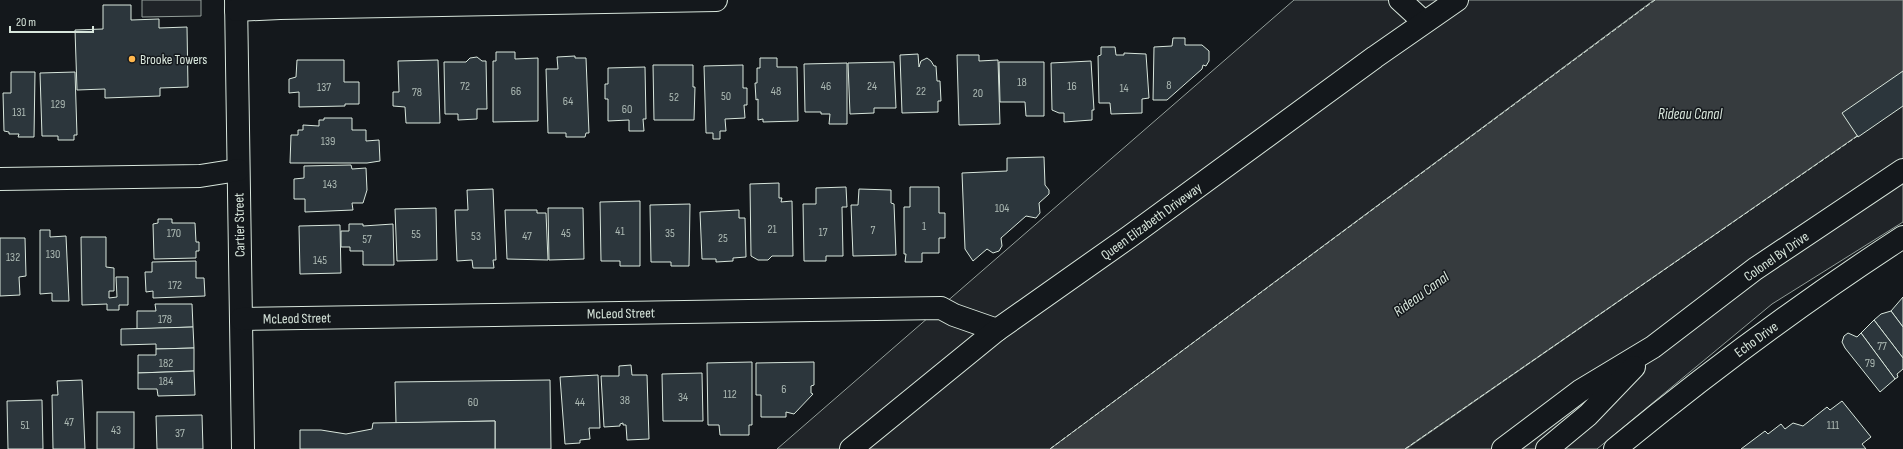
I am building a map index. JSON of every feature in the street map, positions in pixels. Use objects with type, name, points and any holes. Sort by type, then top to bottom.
[{"type":"street","points":[[236,5],[288,7],[716,0]]},
{"type":"street","points":[[1400,0],[1424,22]]},
{"type":"street","name":"Queen Elizabeth Driveway","points":[[851,449],[997,330],[1142,228],[1424,22],[1457,0]]},
{"type":"street","name":"Cartier Street","points":[[236,5],[243,449]]},
{"type":"street","points":[[0,178],[200,176],[238,170]]},
{"type":"street","name":"Colonel By Drive","points":[[1503,449],[1580,391],[1653,347],[1755,269],[1903,170]]},
{"type":"street","name":"Echo Drive","points":[[1615,449],[1689,388],[1841,277],[1903,237]]},
{"type":"street","name":"McLeod Street","points":[[241,320],[941,308],[954,315],[997,330]]},
{"type":"street","name":"Colonel By Drive","points":[[1546,449],[1588,415],[1653,347]]},
{"type":"shaded area","points":[[142,0],[201,0],[201,16],[142,17]]},
{"type":"shaded area","points":[[1294,0],[1654,0],[1050,449],[777,449]]},
{"type":"shaded area","points":[[1903,104],[1903,222],[1772,304],[1597,449],[1406,449]]},
{"type":"water","name":"Rideau Canal","points":[[1654,0],[1903,0],[1903,104],[1405,449],[1050,449]]},
{"type":"building","name":"Brooke Towers","points":[[103,5],[131,5],[131,20],[159,19],[159,28],[187,27],[188,87],[160,88],[160,96],[105,98],[105,89],[77,90],[75,30],[103,29]]},
{"type":"building","points":[[1173,38],[1185,38],[1185,45],[1202,45],[1209,51],[1209,61],[1206,66],[1203,65],[1202,69],[1167,100],[1153,100],[1154,47],[1172,46]]},
{"type":"building","points":[[1101,47],[1115,47],[1116,55],[1124,55],[1124,53],[1146,54],[1149,98],[1142,99],[1142,113],[1111,114],[1110,103],[1099,103],[1098,56],[1101,55]]},
{"type":"building","points":[[496,52],[515,52],[515,59],[538,58],[538,121],[493,122],[493,61],[496,61]]},
{"type":"building","points":[[918,54],[919,67],[921,61],[927,58],[934,66],[936,66],[937,81],[940,81],[941,101],[938,101],[938,112],[902,113],[900,55]]},
{"type":"building","points":[[957,55],[979,55],[979,61],[998,60],[1000,124],[959,125]]},
{"type":"building","points":[[575,56],[575,58],[586,58],[589,133],[586,133],[585,137],[566,137],[566,133],[548,133],[546,69],[558,69],[557,57]]},
{"type":"building","points":[[477,57],[482,61],[486,61],[487,109],[477,109],[477,119],[458,120],[458,114],[445,114],[444,62],[466,62],[470,58]]},
{"type":"building","points":[[760,58],[777,58],[777,67],[797,67],[798,121],[763,122],[763,119],[758,120],[758,99],[756,100],[755,83],[757,83],[757,68],[760,68]]},
{"type":"building","points":[[297,60],[344,60],[344,82],[359,82],[359,104],[345,104],[345,106],[299,107],[299,92],[289,93],[289,79],[296,77]]},
{"type":"building","points":[[438,60],[440,123],[406,123],[405,107],[393,106],[393,92],[399,92],[398,61]]},
{"type":"building","points":[[1091,61],[1094,110],[1092,110],[1092,120],[1064,122],[1064,113],[1059,113],[1052,110],[1051,63]]},
{"type":"building","points":[[894,62],[896,108],[874,108],[874,113],[850,114],[848,63]]},
{"type":"building","points":[[999,62],[1044,62],[1044,116],[1026,116],[1025,102],[1000,102]]},
{"type":"building","points":[[847,63],[847,124],[829,124],[830,114],[821,114],[821,112],[805,112],[804,64]]},
{"type":"building","points":[[653,65],[693,65],[693,87],[695,87],[694,120],[654,120]]},
{"type":"building","points":[[743,65],[743,88],[747,88],[747,105],[744,105],[745,118],[725,119],[726,131],[720,131],[720,139],[713,139],[713,133],[706,133],[704,66]]},
{"type":"building","points":[[645,67],[646,119],[643,119],[644,131],[629,131],[629,120],[608,121],[608,99],[605,99],[605,84],[608,84],[608,68]]},
{"type":"building","points":[[1903,71],[1903,106],[1858,137],[1842,113]]},
{"type":"building","points":[[11,72],[35,72],[34,137],[18,137],[19,134],[9,134],[9,132],[4,131],[3,93],[11,93]]},
{"type":"building","points":[[75,72],[77,135],[74,135],[74,140],[58,140],[58,136],[42,136],[40,73]]},
{"type":"building","points":[[324,118],[352,118],[352,130],[366,130],[366,141],[379,140],[380,161],[367,163],[290,163],[291,135],[298,135],[298,130],[303,130],[303,125],[319,126],[319,120],[324,120]]},
{"type":"building","points":[[1044,157],[1045,185],[1049,190],[1049,194],[1039,203],[1040,213],[1036,218],[1026,216],[1001,238],[1002,246],[999,251],[993,253],[987,249],[973,261],[965,249],[962,173],[1007,171],[1007,158]]},
{"type":"building","points":[[351,165],[352,169],[366,168],[367,190],[363,203],[352,203],[353,210],[305,212],[305,199],[294,199],[294,179],[304,178],[304,166]]},
{"type":"building","points":[[779,183],[779,198],[782,198],[781,202],[792,201],[793,256],[772,256],[768,260],[758,260],[751,256],[750,184]]},
{"type":"building","points":[[846,187],[847,207],[842,207],[843,256],[826,256],[826,261],[804,261],[803,204],[816,204],[816,188]]},
{"type":"building","points":[[910,187],[939,187],[939,213],[945,213],[945,238],[939,238],[939,253],[922,253],[922,262],[905,262],[904,207],[910,207]]},
{"type":"building","points":[[493,189],[496,260],[493,260],[494,268],[473,268],[472,260],[457,261],[455,210],[468,210],[467,190]]},
{"type":"building","points":[[859,189],[891,190],[891,203],[894,204],[896,255],[853,256],[851,205],[858,205]]},
{"type":"building","points":[[640,201],[640,266],[620,266],[620,261],[601,261],[600,202]]},
{"type":"building","points":[[690,204],[689,266],[671,266],[671,262],[651,262],[650,205]]},
{"type":"building","points":[[436,208],[437,260],[397,261],[395,209]]},
{"type":"building","points":[[548,208],[583,208],[584,259],[549,260]]},
{"type":"building","points":[[505,210],[537,210],[537,213],[546,213],[548,260],[507,259]]},
{"type":"building","points":[[739,210],[739,218],[745,218],[746,257],[733,258],[733,261],[716,262],[716,259],[702,259],[700,212]]},
{"type":"building","points":[[158,219],[172,219],[172,223],[195,223],[196,242],[199,242],[199,251],[196,251],[196,258],[154,259],[153,224],[158,223]]},
{"type":"building","points":[[349,224],[363,224],[363,226],[393,224],[394,265],[363,265],[363,251],[350,251],[350,247],[341,247],[341,231],[349,231]]},
{"type":"building","points":[[340,225],[341,273],[300,274],[299,226]]},
{"type":"building","points":[[40,230],[50,230],[50,237],[66,236],[69,301],[52,301],[52,293],[40,294]]},
{"type":"building","points":[[81,237],[106,237],[106,267],[114,268],[114,291],[109,291],[109,298],[117,297],[116,277],[128,277],[128,305],[119,305],[119,310],[107,310],[107,304],[82,305]]},
{"type":"building","points":[[0,238],[25,238],[26,276],[19,277],[20,295],[0,296]]},
{"type":"building","points":[[196,261],[196,278],[204,278],[205,296],[153,298],[153,291],[146,292],[145,272],[152,272],[152,262]]},
{"type":"building","points":[[1903,297],[1903,327],[1891,311]]},
{"type":"building","points":[[155,304],[192,304],[193,327],[137,329],[137,311],[156,311]]},
{"type":"building","points":[[1891,311],[1903,327],[1903,358],[1874,320],[1881,314]]},
{"type":"building","points":[[1874,320],[1903,358],[1903,369],[1897,374],[1898,377],[1895,379],[1861,333]]},
{"type":"building","points":[[193,327],[194,348],[156,349],[156,344],[121,345],[121,329]]},
{"type":"building","points":[[1848,333],[1857,337],[1861,333],[1895,379],[1880,392],[1845,348],[1842,342],[1844,336]]},
{"type":"building","points":[[194,348],[194,371],[138,373],[138,355],[156,355],[156,349]]},
{"type":"building","points":[[752,362],[752,425],[749,425],[749,435],[720,435],[719,425],[708,425],[707,363]]},
{"type":"building","points":[[814,362],[814,385],[811,386],[811,393],[813,394],[794,414],[786,412],[786,417],[761,417],[761,395],[756,395],[756,363]]},
{"type":"building","points":[[631,365],[632,375],[647,375],[649,439],[627,440],[626,425],[623,425],[623,423],[620,424],[620,426],[604,427],[601,376],[619,376],[619,366]]},
{"type":"building","points":[[194,371],[195,395],[158,396],[157,389],[138,389],[138,373]]},
{"type":"building","points":[[702,373],[703,421],[663,421],[662,374]]},
{"type":"building","points":[[598,375],[600,428],[589,428],[590,439],[580,440],[580,443],[565,444],[560,377]]},
{"type":"building","points":[[82,380],[85,449],[53,449],[52,395],[58,395],[57,381]]},
{"type":"building","points":[[550,380],[551,449],[495,449],[495,421],[396,423],[395,382]]},
{"type":"building","points":[[42,400],[43,449],[8,449],[7,401]]},
{"type":"building","points":[[1842,401],[1871,437],[1862,444],[1866,449],[1741,449],[1765,431],[1768,434],[1781,424],[1785,429],[1793,423],[1803,426],[1827,407],[1830,410]]},
{"type":"building","points":[[97,412],[134,412],[134,449],[97,449]]},
{"type":"building","points":[[202,415],[203,449],[157,449],[156,416]]},
{"type":"building","points":[[495,421],[495,449],[300,449],[300,430],[321,430],[346,434],[372,429],[373,423]]},
{"type":"fence","points":[[1050,449],[1655,0]]},
{"type":"fence","points":[[1405,449],[1859,135]]},
{"type":"place","name":"Brooke Towers","points":[[132,59]]}]
